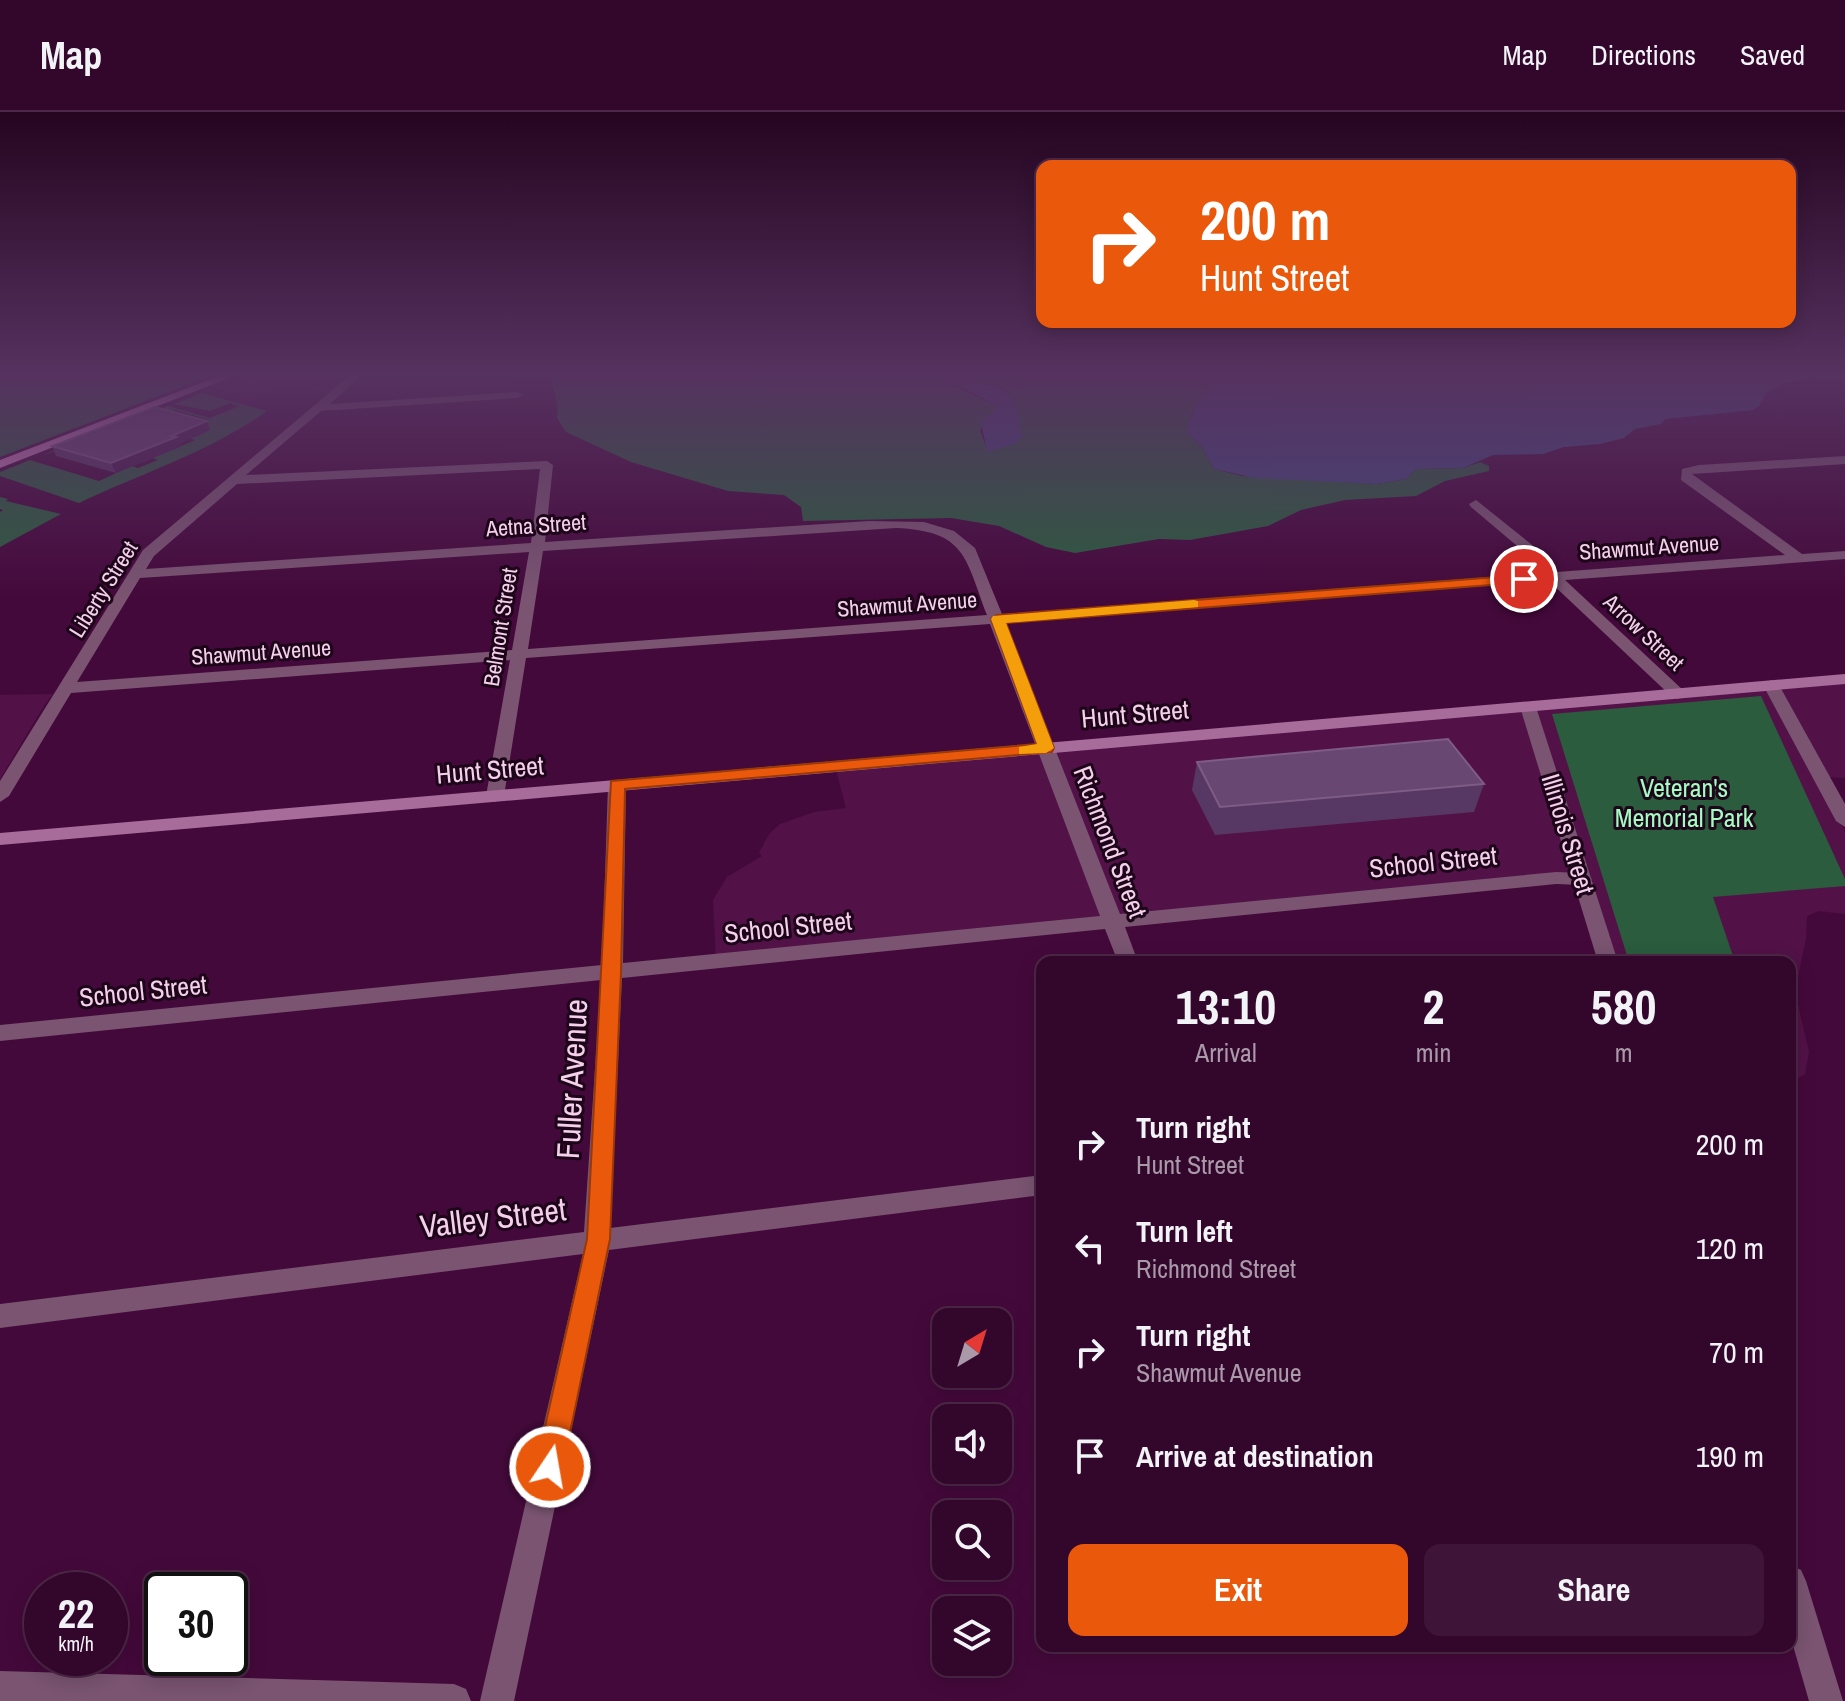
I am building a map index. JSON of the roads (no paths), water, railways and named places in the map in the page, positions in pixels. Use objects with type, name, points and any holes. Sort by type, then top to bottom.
[{"type":"main road","points":[[0,464],[36,450]]},
{"type":"main road","name":"Hunt Street","points":[[0,839],[1845,679]]},
{"type":"street","name":"Liberty Street","points":[[0,796],[148,553],[267,450]]},
{"type":"street","points":[[1798,558],[1686,477],[1686,472],[1845,460]]},
{"type":"street","name":"Belmont Street","points":[[232,480],[547,465],[544,506],[495,796]]},
{"type":"street","name":"Arrow Street","points":[[1476,504],[1541,559],[1553,577],[1678,694]]},
{"type":"street","name":"Aetna Street","points":[[133,574],[900,524],[941,531]]},
{"type":"street","name":"Richmond Street","points":[[941,531],[963,542],[970,551],[1126,956]]},
{"type":"street","name":"Shawmut Avenue","points":[[68,688],[1845,555]]},
{"type":"street","points":[[1771,685],[1845,821]]},
{"type":"street","name":"Illinois Street","points":[[1528,707],[1606,956]]},
{"type":"street","name":"Fuller Avenue","points":[[497,1701],[598,1239],[612,973],[617,785]]},
{"type":"street","name":"School Street","points":[[0,1033],[1528,881],[1582,879]]},
{"type":"street","name":"Valley Street","points":[[0,1316],[1036,1186]]},
{"type":"street","points":[[1796,1601],[1826,1701]]},
{"type":"street","points":[[0,1688],[454,1701]]},
{"type":"water","points":[[1204,450],[1555,450],[1543,454],[1493,455],[1463,468],[1416,469],[1406,479],[1377,484],[1254,478],[1214,469]]},
{"type":"park label","name":"Veteran's Memorial Park","points":[[1684,803]]}]
